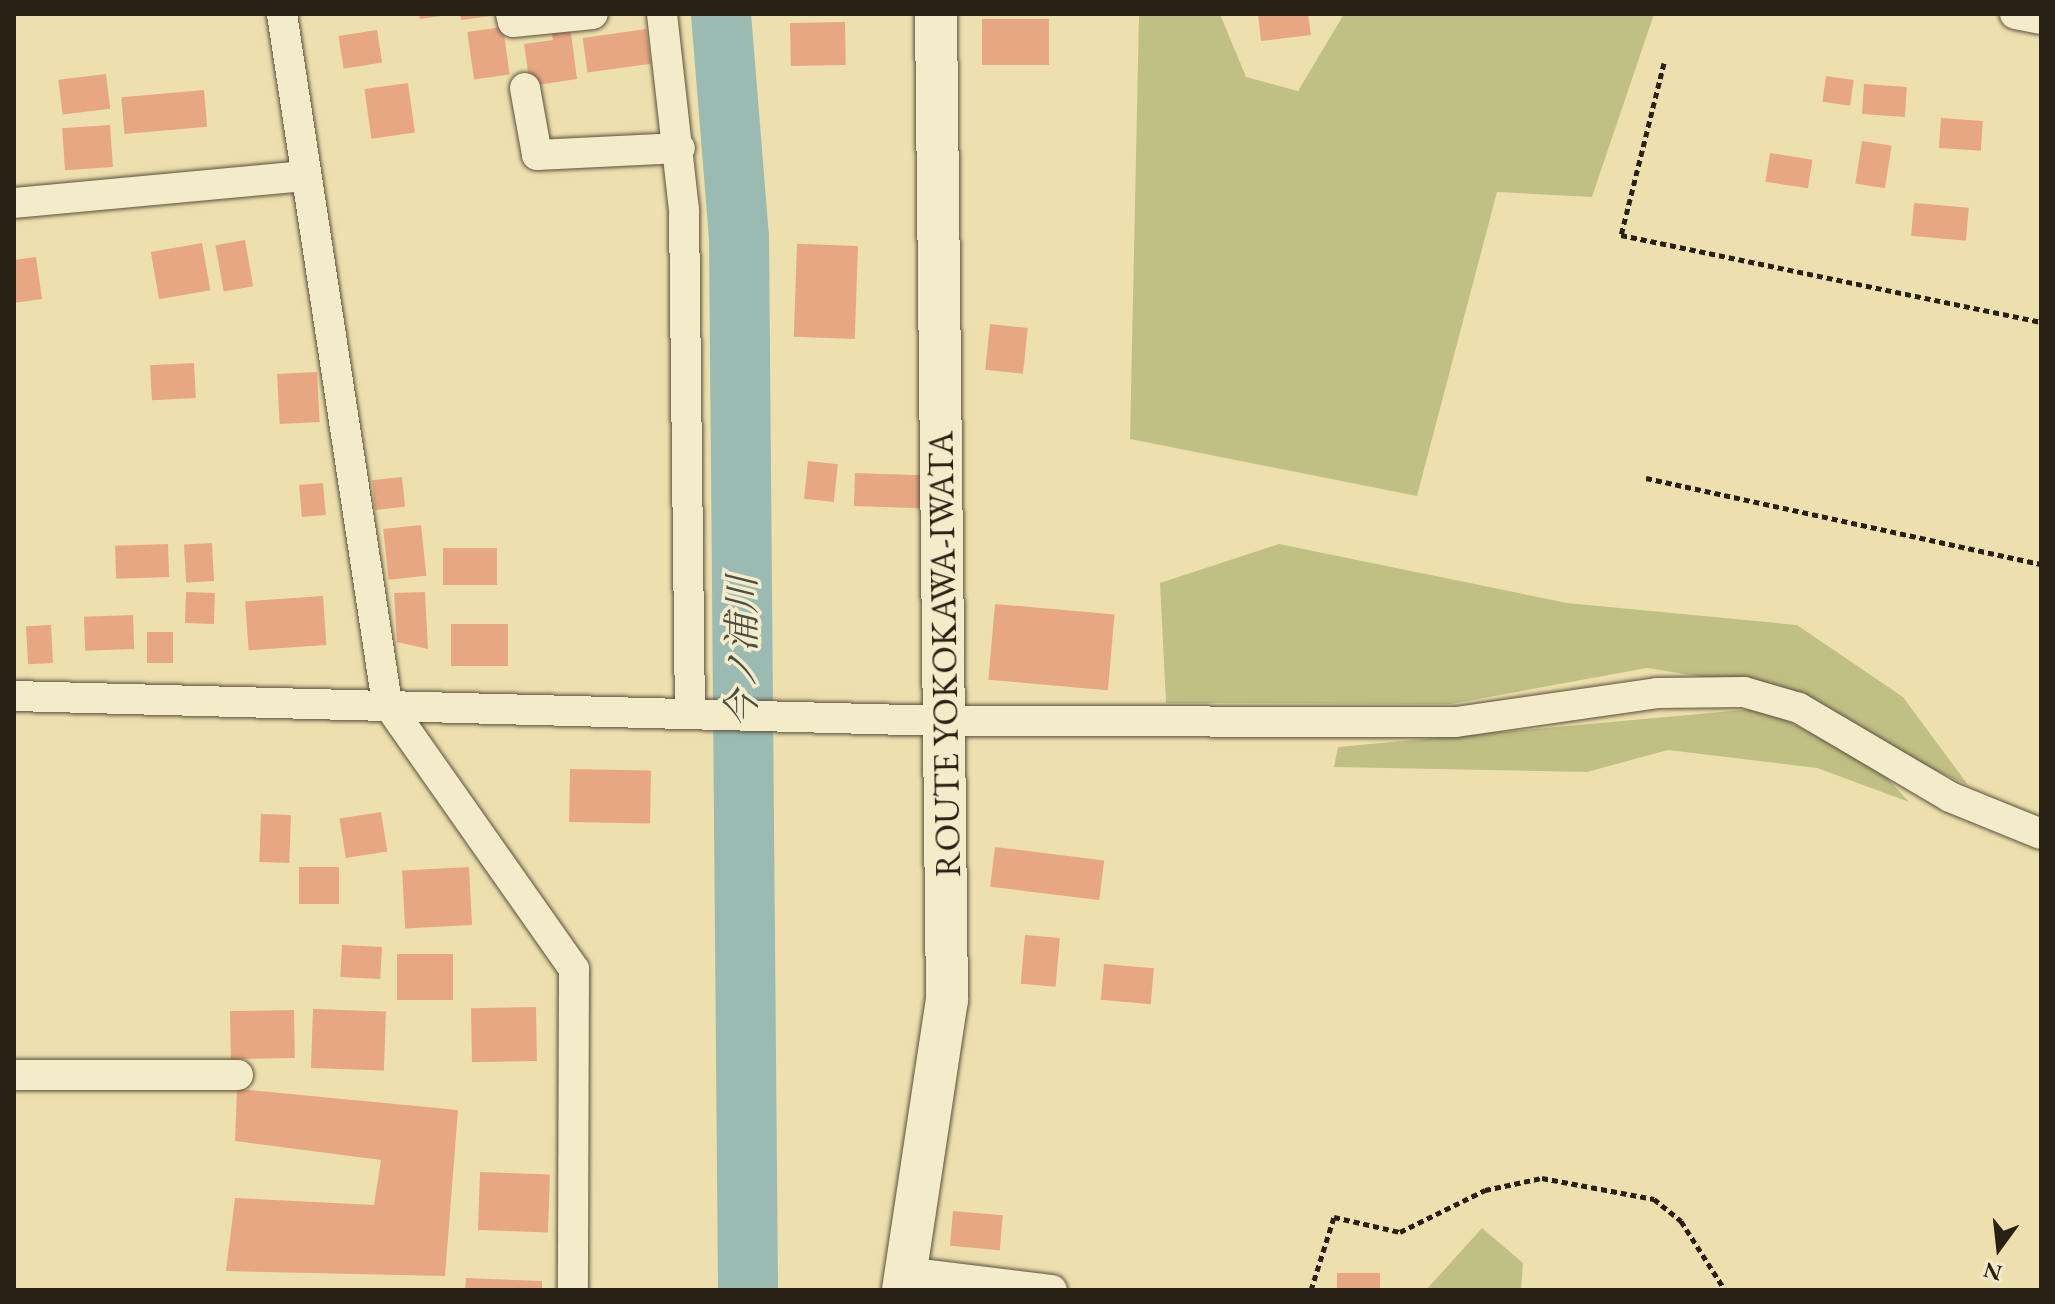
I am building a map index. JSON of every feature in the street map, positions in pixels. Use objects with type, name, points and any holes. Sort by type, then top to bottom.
[{"type":"main road","name":"ROUTE YOKOKAWA-IWATA","points":[[904,1281],[947,1000],[936,14]]},
{"type":"street","points":[[282,14],[387,703],[574,969],[573,1290]]},
{"type":"street","points":[[511,14],[513,22],[593,14]]},
{"type":"street","points":[[662,14],[680,148],[693,712]]},
{"type":"street","points":[[2015,14],[2041,19]]},
{"type":"street","points":[[525,88],[537,155],[680,148]]},
{"type":"street","points":[[14,203],[306,176]]},
{"type":"street","points":[[14,696],[786,713],[945,721],[1456,722],[1657,693],[1744,692],[1799,708],[1950,797],[2041,834]]},
{"type":"street","points":[[14,1075],[238,1075]]},
{"type":"street","points":[[904,1281],[1052,1290]]},
{"type":"path","points":[[1664,63],[1621,235],[2041,322]]},
{"type":"path","points":[[1646,478],[2041,564]]},
{"type":"path","points":[[1311,1290],[1334,1217],[1400,1232],[1485,1190],[1542,1178],[1654,1199],[1681,1221],[1725,1290]]},
{"type":"green space","points":[[1139,14],[1220,14],[1246,77],[1298,91],[1344,14],[1654,14],[1592,197],[1497,192],[1417,496],[1130,439]]},
{"type":"green space","points":[[1279,544],[1567,603],[1797,625],[1903,697],[1968,785],[1872,742],[1791,691],[1647,668],[1451,704],[1166,703],[1160,583]]},
{"type":"green space","points":[[1764,708],[1882,772],[1909,802],[1817,768],[1668,750],[1587,772],[1334,767],[1338,747]]},
{"type":"green space","points":[[1482,1228],[1523,1263],[1521,1290],[1426,1290]]},
{"type":"building","points":[[419,14],[441,14],[441,16],[420,19]]},
{"type":"building","points":[[460,14],[492,14],[492,16],[461,20]]},
{"type":"building","points":[[1258,14],[1308,14],[1311,35],[1261,41]]},
{"type":"building","points":[[982,19],[1049,19],[1049,65],[982,65]]},
{"type":"building","points":[[845,22],[846,65],[791,66],[790,23]]},
{"type":"building","points":[[570,25],[577,79],[530,86],[524,44],[553,40],[551,28]]},
{"type":"building","points":[[503,27],[510,75],[474,80],[467,32]]},
{"type":"building","points":[[646,29],[651,64],[587,73],[583,38]]},
{"type":"building","points":[[377,30],[382,63],[344,69],[338,36]]},
{"type":"building","points":[[106,74],[110,109],[63,115],[58,80]]},
{"type":"building","points":[[1826,76],[1854,80],[1850,106],[1822,102]]},
{"type":"building","points":[[408,83],[415,133],[371,139],[364,89]]},
{"type":"building","points":[[1864,84],[1907,87],[1905,117],[1862,114]]},
{"type":"building","points":[[204,90],[207,127],[125,134],[121,97]]},
{"type":"building","points":[[1941,118],[1983,121],[1981,151],[1939,148]]},
{"type":"building","points":[[110,125],[113,167],[65,170],[62,128]]},
{"type":"building","points":[[1862,141],[1892,146],[1885,188],[1855,183]]},
{"type":"building","points":[[1770,153],[1812,160],[1808,188],[1765,182]]},
{"type":"building","points":[[1914,203],[1969,208],[1966,241],[1911,236]]},
{"type":"building","points":[[245,240],[253,286],[224,291],[215,245]]},
{"type":"building","points":[[202,243],[210,290],[159,299],[151,252]]},
{"type":"building","points":[[797,244],[858,246],[855,339],[794,337]]},
{"type":"building","points":[[36,257],[42,299],[14,303],[14,260]]},
{"type":"building","points":[[990,324],[1028,328],[1023,374],[985,370]]},
{"type":"building","points":[[194,363],[196,398],[152,400],[150,365]]},
{"type":"building","points":[[317,372],[320,422],[280,424],[277,374]]},
{"type":"building","points":[[808,461],[838,464],[834,502],[804,499]]},
{"type":"building","points":[[855,473],[921,475],[920,508],[854,506]]},
{"type":"building","points":[[402,477],[405,507],[375,510],[372,480]]},
{"type":"building","points":[[323,483],[326,515],[302,517],[299,485]]},
{"type":"building","points":[[421,525],[426,576],[389,580],[383,529]]},
{"type":"building","points":[[212,543],[214,581],[186,582],[184,544]]},
{"type":"building","points":[[168,544],[169,577],[116,579],[115,546]]},
{"type":"building","points":[[443,548],[497,548],[497,585],[443,585]]},
{"type":"building","points":[[186,592],[215,593],[214,624],[185,623]]},
{"type":"building","points":[[425,592],[428,649],[397,642],[394,593]]},
{"type":"building","points":[[323,596],[326,645],[249,650],[245,601]]},
{"type":"building","points":[[995,604],[1115,614],[1108,690],[988,680]]},
{"type":"building","points":[[133,615],[134,649],[85,651],[84,617]]},
{"type":"building","points":[[451,624],[508,624],[508,666],[451,666]]},
{"type":"building","points":[[51,625],[53,663],[28,664],[26,626]]},
{"type":"building","points":[[147,632],[173,632],[173,663],[147,663]]},
{"type":"building","points":[[570,769],[651,770],[650,823],[569,822]]},
{"type":"building","points":[[381,812],[387,852],[346,858],[340,819]]},
{"type":"building","points":[[261,814],[291,815],[289,863],[259,862]]},
{"type":"building","points":[[995,847],[1104,860],[1099,900],[990,887]]},
{"type":"building","points":[[299,867],[339,867],[339,904],[299,904]]},
{"type":"building","points":[[469,867],[472,925],[405,928],[402,871]]},
{"type":"building","points":[[1025,935],[1060,938],[1056,987],[1021,984]]},
{"type":"building","points":[[342,945],[382,947],[380,979],[340,977]]},
{"type":"building","points":[[397,954],[453,954],[453,1000],[397,1000]]},
{"type":"building","points":[[1104,964],[1154,968],[1151,1004],[1101,1000]]},
{"type":"building","points":[[536,1007],[537,1061],[472,1062],[471,1008]]},
{"type":"building","points":[[313,1009],[386,1012],[384,1071],[311,1068]]},
{"type":"building","points":[[294,1010],[295,1058],[231,1059],[230,1011]]},
{"type":"building","points":[[237,1089],[458,1110],[445,1276],[226,1271],[235,1198],[374,1205],[381,1160],[235,1141]]},
{"type":"building","points":[[480,1172],[550,1174],[548,1232],[478,1230]]},
{"type":"building","points":[[953,1211],[1003,1215],[1000,1250],[950,1246]]},
{"type":"building","points":[[1337,1273],[1380,1273],[1380,1290],[1337,1290]]},
{"type":"building","points":[[466,1278],[542,1281],[542,1290],[465,1290]]},
{"type":"waterway","name":"今ノ浦川","points":[[721,14],[739,237],[748,1290]]}]
